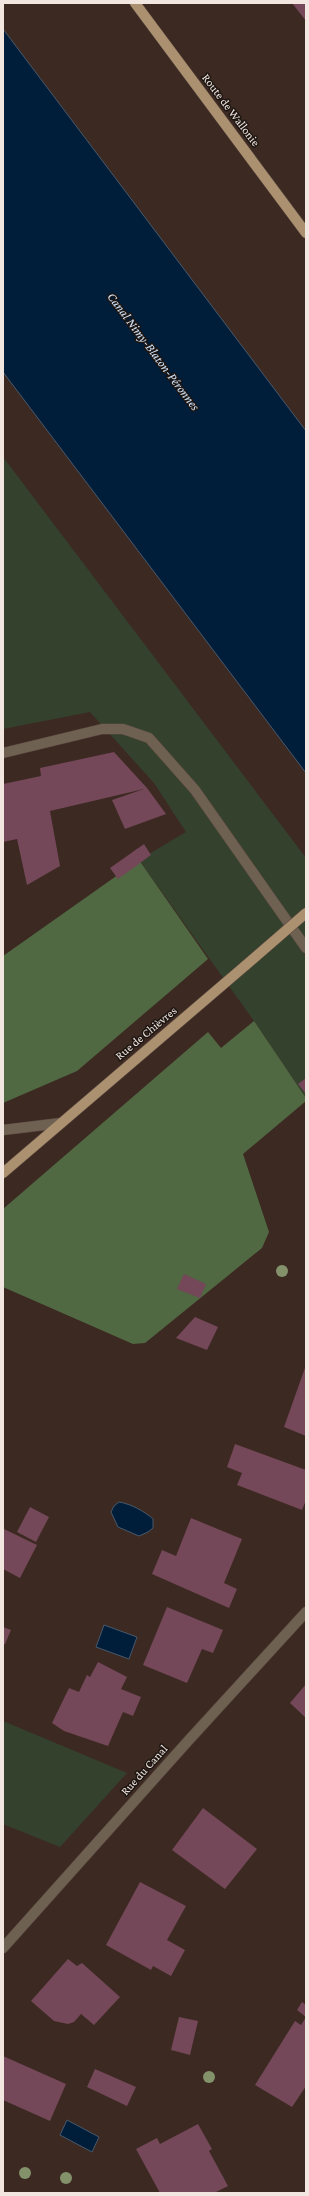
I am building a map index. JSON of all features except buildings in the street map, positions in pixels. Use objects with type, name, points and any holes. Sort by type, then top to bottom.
[{"type":"main road","name":"Route de Wallonie","points":[[135,3],[306,233]]},
{"type":"main road","name":"Rue de Chièvres","points":[[3,1173],[306,913]]},
{"type":"street","points":[[3,753],[102,729],[123,729],[149,738],[195,790],[306,948]]},
{"type":"street","points":[[3,1130],[61,1123]]},
{"type":"street","name":"Rue du Canal","points":[[3,1948],[188,1741],[306,1612]]},
{"type":"green space","points":[[3,457],[306,858],[306,1098],[254,1021],[139,860],[186,832],[154,783],[90,712],[3,729]]},
{"type":"green space","points":[[139,860],[208,959],[77,1071],[3,1103],[3,956]]},
{"type":"green space","points":[[254,1021],[306,1098],[306,1101],[243,1154],[269,1232],[262,1248],[145,1343],[133,1344],[3,1287],[3,1209],[208,1032],[221,1048]]},
{"type":"green space","points":[[3,1721],[127,1773],[60,1847],[3,1824]]},
{"type":"water","name":"Canal Nimy-Blaton-Péronnes","points":[[3,29],[306,431],[306,773],[3,372]]},
{"type":"water","points":[[119,1502],[133,1506],[153,1519],[153,1528],[139,1536],[118,1527],[111,1512],[114,1506]]},
{"type":"water","points":[[104,1625],[137,1637],[129,1659],[96,1647]]},
{"type":"water","points":[[67,2120],[99,2137],[92,2152],[60,2135]]}]
